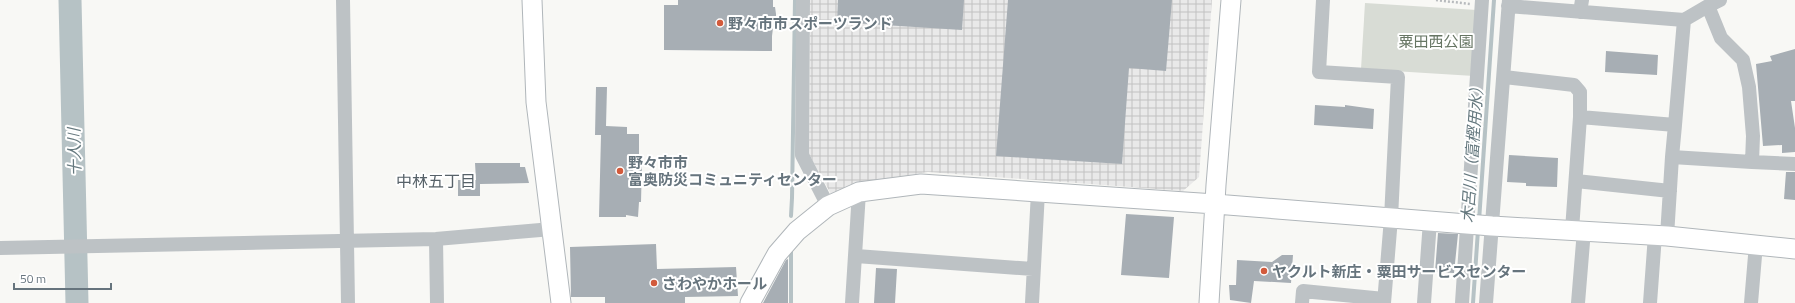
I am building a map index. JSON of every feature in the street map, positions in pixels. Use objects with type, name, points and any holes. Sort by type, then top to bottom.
[{"type":"street","points":[[343,0],[348,303]]},
{"type":"street","points":[[532,0],[536,102],[561,303]]},
{"type":"street","points":[[803,0],[802,155],[828,206]]},
{"type":"street","points":[[1209,303],[1231,0]]},
{"type":"street","points":[[1302,303],[1303,291],[1384,301],[1391,218],[1398,77],[1319,72],[1323,0]]},
{"type":"street","points":[[1482,2],[1479,225],[1486,303]]},
{"type":"street","points":[[1462,303],[1479,225],[1504,77],[1509,3],[1581,6],[1684,20],[1714,3],[1721,38],[1743,60],[1749,87],[1753,136],[1752,162]]},
{"type":"street","points":[[1650,303],[1670,191],[1684,20]]},
{"type":"street","points":[[1504,77],[1574,85],[1580,92],[1576,181],[1578,303]]},
{"type":"street","points":[[1580,117],[1675,125]]},
{"type":"street","points":[[1672,157],[1795,164]]},
{"type":"street","points":[[1576,181],[1670,191]]},
{"type":"street","points":[[750,303],[777,254],[797,231],[828,206],[859,192],[922,184],[1215,204],[1479,225],[1661,235],[1795,249]]},
{"type":"street","points":[[852,303],[859,192]]},
{"type":"street","points":[[1032,303],[1038,192]]},
{"type":"street","points":[[1424,303],[1430,221]]},
{"type":"street","points":[[0,248],[436,239],[552,229]]},
{"type":"street","points":[[436,239],[437,303]]},
{"type":"street","points":[[1751,303],[1756,244]]},
{"type":"street","points":[[856,256],[1033,269]]},
{"type":"path","points":[[1436,0],[1482,2]]},
{"type":"shaded area","points":[[810,0],[1212,0],[1199,177],[1183,191],[928,172],[855,183],[831,194],[809,154]]},
{"type":"green space","name":"粟田西公園","points":[[1365,3],[1477,10],[1474,76],[1361,69]]},
{"type":"building","name":"野々市市スポーツランド","points":[[678,0],[773,0],[773,7],[775,7],[776,14],[776,28],[773,28],[772,51],[664,50],[664,5],[678,5]]},
{"type":"building","points":[[838,0],[964,0],[962,30],[837,22]]},
{"type":"building","points":[[1008,0],[1172,0],[1166,71],[1129,68],[1122,164],[996,156]]},
{"type":"building","points":[[1795,49],[1795,101],[1791,101],[1795,128],[1795,152],[1782,153],[1782,145],[1763,146],[1756,64],[1772,61],[1770,56]]},
{"type":"building","points":[[1606,51],[1658,55],[1657,75],[1605,72]]},
{"type":"building","name":"野々市市 富奥防災コミュニティセンター","points":[[596,87],[607,87],[606,126],[627,127],[627,134],[639,134],[639,162],[642,162],[641,202],[639,202],[638,217],[626,215],[626,217],[599,217],[601,135],[595,135]]},
{"type":"building","points":[[1315,105],[1345,107],[1345,105],[1374,109],[1373,129],[1314,125]]},
{"type":"building","points":[[1509,155],[1558,158],[1557,187],[1526,186],[1526,183],[1507,182]]},
{"type":"building","points":[[475,163],[520,163],[520,167],[525,167],[529,183],[480,184],[480,196],[458,196],[458,180],[476,180]]},
{"type":"building","points":[[1786,172],[1795,172],[1795,200],[1784,199]]},
{"type":"building","points":[[1126,214],[1174,217],[1169,278],[1121,275]]},
{"type":"building","points":[[1438,233],[1458,234],[1454,273],[1435,272]]},
{"type":"building","name":"さわやかホール","points":[[656,244],[657,269],[736,267],[738,296],[685,297],[685,303],[605,303],[605,297],[571,297],[570,247]]},
{"type":"building","name":"ヤクルト新庄・粟田サービスセンター","points":[[1282,255],[1293,255],[1291,283],[1254,281],[1251,303],[1230,300],[1229,285],[1236,285],[1237,260],[1272,262]]},
{"type":"building","points":[[788,259],[788,303],[763,303],[786,260]]},
{"type":"building","points":[[876,268],[897,269],[895,303],[874,303]]},
{"type":"waterway","name":"十人川","points":[[70,0],[77,303]]},
{"type":"waterway","points":[[791,216],[795,0]]},
{"type":"waterway","name":"木呂川（富樫用水）","points":[[1479,221],[1494,0]]},
{"type":"waterway","name":"木呂川（富樫用水）","points":[[1473,303],[1478,230]]},
{"type":"waterway","points":[[791,252],[791,303]]},
{"type":"place","name":"野々市市スポーツランド","points":[[720,23]]},
{"type":"place","name":"野々市市 富奥防災コミュニティセンター","points":[[620,171]]},
{"type":"place","name":"ヤクルト新庄・粟田サービスセンター","points":[[1264,271]]},
{"type":"place","name":"さわやかホール","points":[[654,283]]},
{"type":"district","name":"中林五丁目","points":[[436,181]]}]
